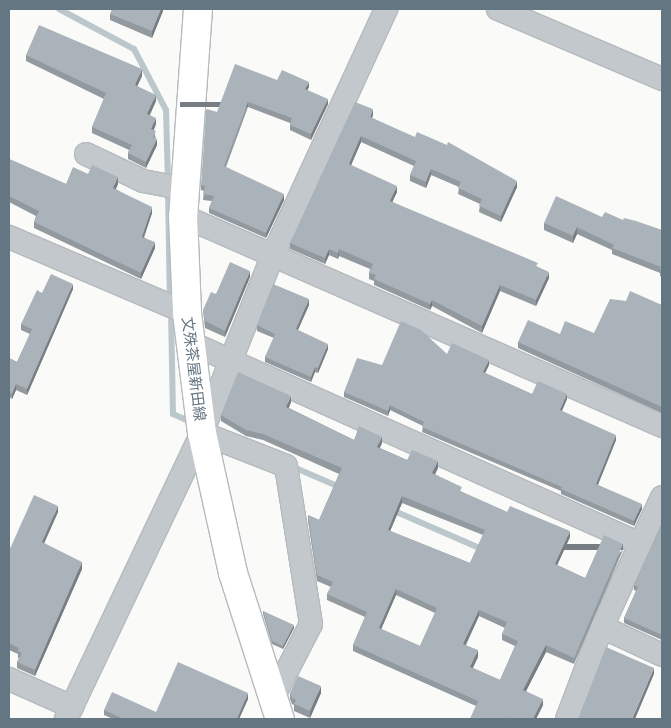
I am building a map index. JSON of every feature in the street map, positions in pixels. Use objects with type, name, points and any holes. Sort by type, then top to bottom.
[{"type":"main road","name":"文殊茶屋新田線","points":[[198,9],[183,216],[186,313],[202,433],[233,573],[277,709]]},
{"type":"street","points":[[9,679],[69,713],[202,433],[273,255],[386,9]]},
{"type":"street","points":[[498,9],[662,79]]},
{"type":"street","points":[[86,154],[143,181],[185,189]]},
{"type":"street","points":[[183,216],[662,426]]},
{"type":"street","points":[[9,236],[186,313]]},
{"type":"street","points":[[191,343],[231,359],[639,543]]},
{"type":"street","points":[[202,433],[286,466],[311,624],[277,709]]},
{"type":"street","points":[[567,719],[602,627],[639,543],[662,497]]},
{"type":"street","points":[[602,627],[662,655]]},
{"type":"building","points":[[112,9],[161,9],[152,31],[110,14]]},
{"type":"building","points":[[39,25],[142,69],[135,85],[156,95],[147,114],[156,118],[151,129],[156,131],[153,137],[157,139],[146,162],[128,153],[132,145],[92,127],[106,93],[26,55]]},
{"type":"building","points":[[235,64],[277,80],[282,70],[309,82],[305,89],[328,99],[311,134],[290,125],[292,118],[248,102],[224,166],[284,194],[266,233],[209,208],[214,196],[203,194],[205,186],[201,185],[206,111],[207,109],[217,112]]},
{"type":"building","points":[[355,102],[373,109],[370,117],[415,137],[417,132],[447,145],[448,142],[517,181],[501,216],[479,206],[482,199],[458,188],[461,182],[431,169],[426,182],[410,175],[416,161],[361,136],[349,164],[397,186],[390,201],[538,263],[536,266],[549,272],[536,300],[500,285],[482,326],[432,300],[430,304],[374,279],[376,275],[369,273],[373,264],[339,249],[338,253],[329,249],[325,258],[290,243]]},
{"type":"building","points":[[9,159],[66,184],[73,167],[88,174],[92,165],[118,177],[113,188],[152,207],[142,237],[155,242],[141,273],[34,222],[39,211],[9,196]]},
{"type":"building","points":[[556,196],[602,217],[605,212],[623,220],[624,218],[636,221],[662,230],[662,270],[660,269],[661,267],[612,248],[614,245],[577,227],[573,236],[544,223]]},
{"type":"building","points":[[230,262],[250,271],[225,331],[205,321],[203,310],[211,292],[216,294]]},
{"type":"building","points":[[51,274],[73,284],[27,389],[16,384],[12,394],[9,392],[9,358],[17,362],[32,329],[21,324],[37,290],[42,293]]},
{"type":"building","points":[[273,284],[309,299],[296,329],[328,344],[318,368],[315,367],[311,377],[265,357],[275,334],[257,325]]},
{"type":"building","points":[[630,291],[662,305],[662,407],[518,342],[528,320],[560,334],[565,321],[594,333],[610,299],[626,301]]},
{"type":"building","points":[[401,321],[421,330],[447,354],[452,343],[489,360],[483,372],[532,394],[538,381],[567,394],[560,410],[616,435],[596,484],[642,504],[634,521],[561,489],[562,487],[422,427],[424,422],[390,405],[388,411],[344,392],[357,358],[382,365]]},
{"type":"building","points":[[238,372],[291,396],[286,407],[354,440],[359,426],[382,437],[377,447],[407,460],[412,450],[438,461],[432,473],[462,487],[460,491],[507,512],[510,506],[570,531],[555,564],[585,578],[604,535],[623,544],[574,658],[546,645],[523,690],[543,699],[533,719],[511,719],[506,717],[505,719],[470,719],[478,701],[353,645],[367,612],[327,594],[333,582],[317,575],[308,515],[319,520],[342,468],[263,434],[246,430],[221,415]],"holes":[[[402,496],[485,530],[470,563],[388,530]],[[396,589],[437,608],[420,646],[379,628]],[[479,610],[507,622],[502,634],[518,641],[500,680],[470,667],[478,650],[463,644]]]},
{"type":"building","points":[[34,495],[58,506],[42,542],[82,562],[35,670],[17,662],[22,653],[18,651],[19,648],[9,643],[9,551]]},
{"type":"building","points":[[662,523],[662,635],[624,618],[638,587],[634,585]]},
{"type":"building","points":[[263,611],[294,625],[283,646],[272,641]]},
{"type":"building","points":[[606,647],[654,668],[632,719],[578,719]]},
{"type":"building","points":[[178,662],[248,693],[237,719],[121,719],[104,710],[112,692],[156,712]]},
{"type":"building","points":[[298,676],[321,686],[310,711],[294,704],[296,700],[292,698],[290,693]]},
{"type":"waterway","points":[[59,9],[134,49],[166,110],[168,181]]},
{"type":"waterway","points":[[168,191],[170,301]]},
{"type":"waterway","points":[[171,311],[173,414],[193,423]]},
{"type":"waterway","points":[[291,466],[342,488]]},
{"type":"waterway","points":[[392,510],[484,550]]}]
